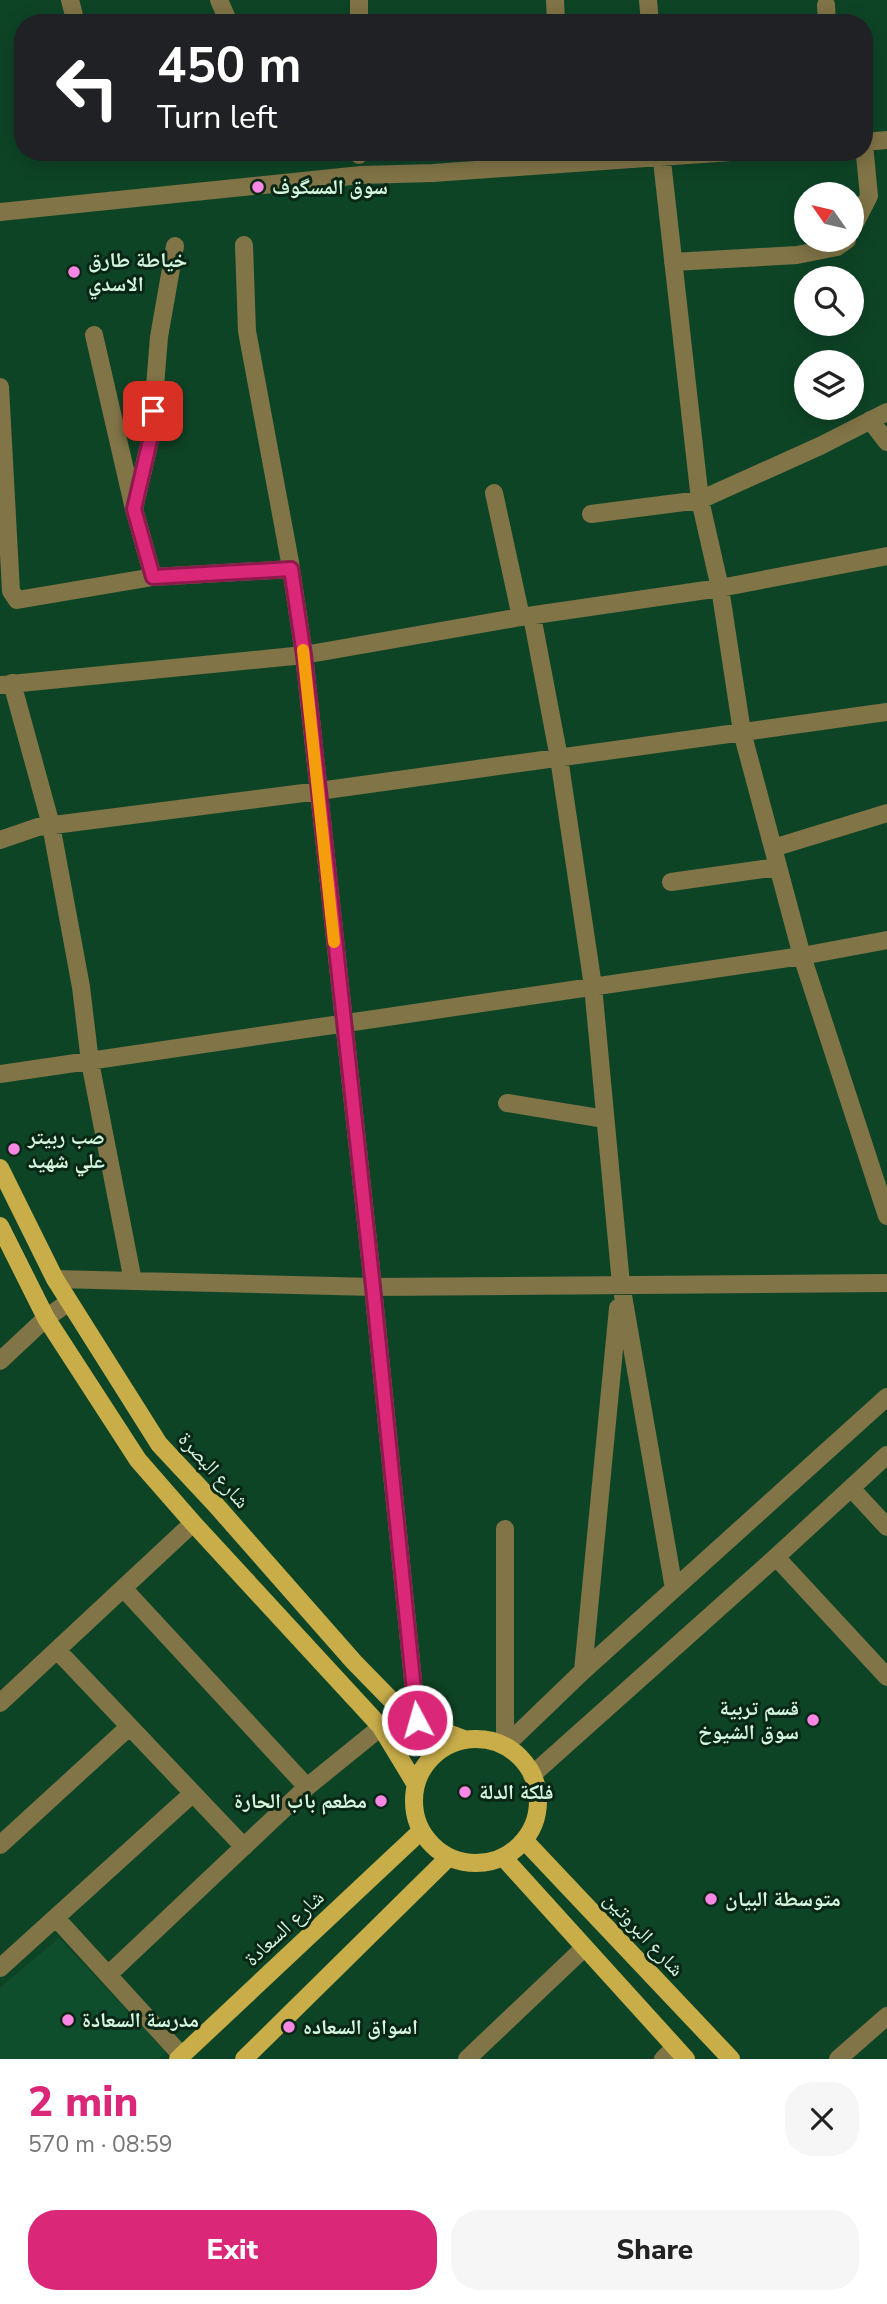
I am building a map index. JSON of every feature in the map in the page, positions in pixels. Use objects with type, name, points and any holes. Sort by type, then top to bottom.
[{"type":"main road","name":"شارع البصرة","points":[[0,1168],[55,1279],[159,1444],[354,1662],[397,1706],[438,1731],[466,1740]]},
{"type":"main road","points":[[0,1226],[46,1318],[138,1460],[381,1727],[416,1786]]},
{"type":"main road","points":[[466,1740],[486,1740],[505,1746],[521,1759],[532,1775],[537,1791],[533,1825],[524,1840],[503,1857],[485,1863],[466,1863],[449,1857],[433,1846],[421,1831],[415,1816],[416,1786],[423,1769],[434,1755],[466,1740]]},
{"type":"main road","name":"شارع السعادة","points":[[180,2057],[421,1831]]},
{"type":"main road","name":"شارع البروتين","points":[[524,1840],[731,2059]]},
{"type":"main road","points":[[244,2059],[449,1857]]},
{"type":"main road","points":[[503,1857],[674,2055]]},
{"type":"street","points":[[0,212],[361,175],[432,173],[542,161]]},
{"type":"street","points":[[662,161],[699,500],[720,588],[743,732],[802,956],[887,1216]]},
{"type":"street","points":[[864,206],[869,197],[866,161]]},
{"type":"street","points":[[244,245],[247,331],[304,655],[417,1720],[396,1751]]},
{"type":"street","points":[[134,509],[151,436],[159,337],[176,246]]},
{"type":"street","points":[[673,262],[797,255],[808,252]]},
{"type":"street","points":[[94,335],[134,509],[153,577]]},
{"type":"street","points":[[0,387],[6,592],[17,600],[153,577],[291,569]]},
{"type":"street","points":[[591,514],[699,500],[820,446],[887,412]]},
{"type":"street","points":[[870,420],[887,442]]},
{"type":"street","points":[[494,493],[559,758],[593,986],[621,1284],[674,1589]]},
{"type":"street","points":[[133,1280],[90,1062],[81,988],[51,825],[6,684],[304,655],[526,617],[720,588],[887,556]]},
{"type":"street","points":[[0,840],[51,825],[319,791],[887,712]]},
{"type":"street","points":[[773,848],[887,813]]},
{"type":"street","points":[[671,882],[778,867]]},
{"type":"street","points":[[0,1074],[802,956],[887,940]]},
{"type":"street","points":[[508,1103],[605,1119]]},
{"type":"street","points":[[55,1279],[373,1287],[887,1283]]},
{"type":"street","points":[[583,1671],[621,1284]]},
{"type":"street","points":[[0,1361],[46,1318],[69,1302]]},
{"type":"street","points":[[505,1746],[583,1671],[887,1397]]},
{"type":"street","points":[[532,1775],[776,1558],[887,1455]]},
{"type":"street","points":[[851,1488],[887,1527]]},
{"type":"street","points":[[2,1696],[57,1650],[193,1523]]},
{"type":"street","points":[[505,1529],[505,1746]]},
{"type":"street","points":[[776,1558],[887,1677]]},
{"type":"street","points":[[123,1588],[307,1787]]},
{"type":"street","points":[[57,1650],[244,1847]]},
{"type":"street","points":[[0,1845],[129,1727]]},
{"type":"street","points":[[108,1975],[307,1787],[381,1727]]},
{"type":"street","points":[[0,1968],[192,1794]]},
{"type":"street","points":[[56,1918],[180,2057]]},
{"type":"street","points":[[467,2059],[584,1948]]},
{"type":"street","points":[[838,2059],[887,2016]]},
{"type":"shaded area","name":"مدرسة السعادة","points":[[59,1938],[166,2052],[158,2059],[0,2059],[0,1988]]},
{"type":"slow traffic","points":[[303,650],[334,942]]},
{"type":"place","name":"سوق المسگوف","points":[[258,187]]},
{"type":"place","name":"خياطة طارق الاسدي","points":[[74,272]]},
{"type":"place","name":"صب ربيتر علي شهيد","points":[[14,1149]]},
{"type":"place","name":"قسم تربية سوق الشيوخ","points":[[813,1720]]},
{"type":"place","name":"فلكة الدلة","points":[[465,1792]]},
{"type":"place","name":"مطعم باب الحارة","points":[[381,1801]]},
{"type":"place","name":"متوسطة البيان","points":[[711,1899]]},
{"type":"place","name":"مدرسة السعادة","points":[[68,2020]]},
{"type":"place","name":"اسواق السعاده","points":[[289,2027]]},
{"type":"route","points":[[153,411],[151,436],[134,509],[153,577],[291,569],[316,764],[417,1720]]}]
